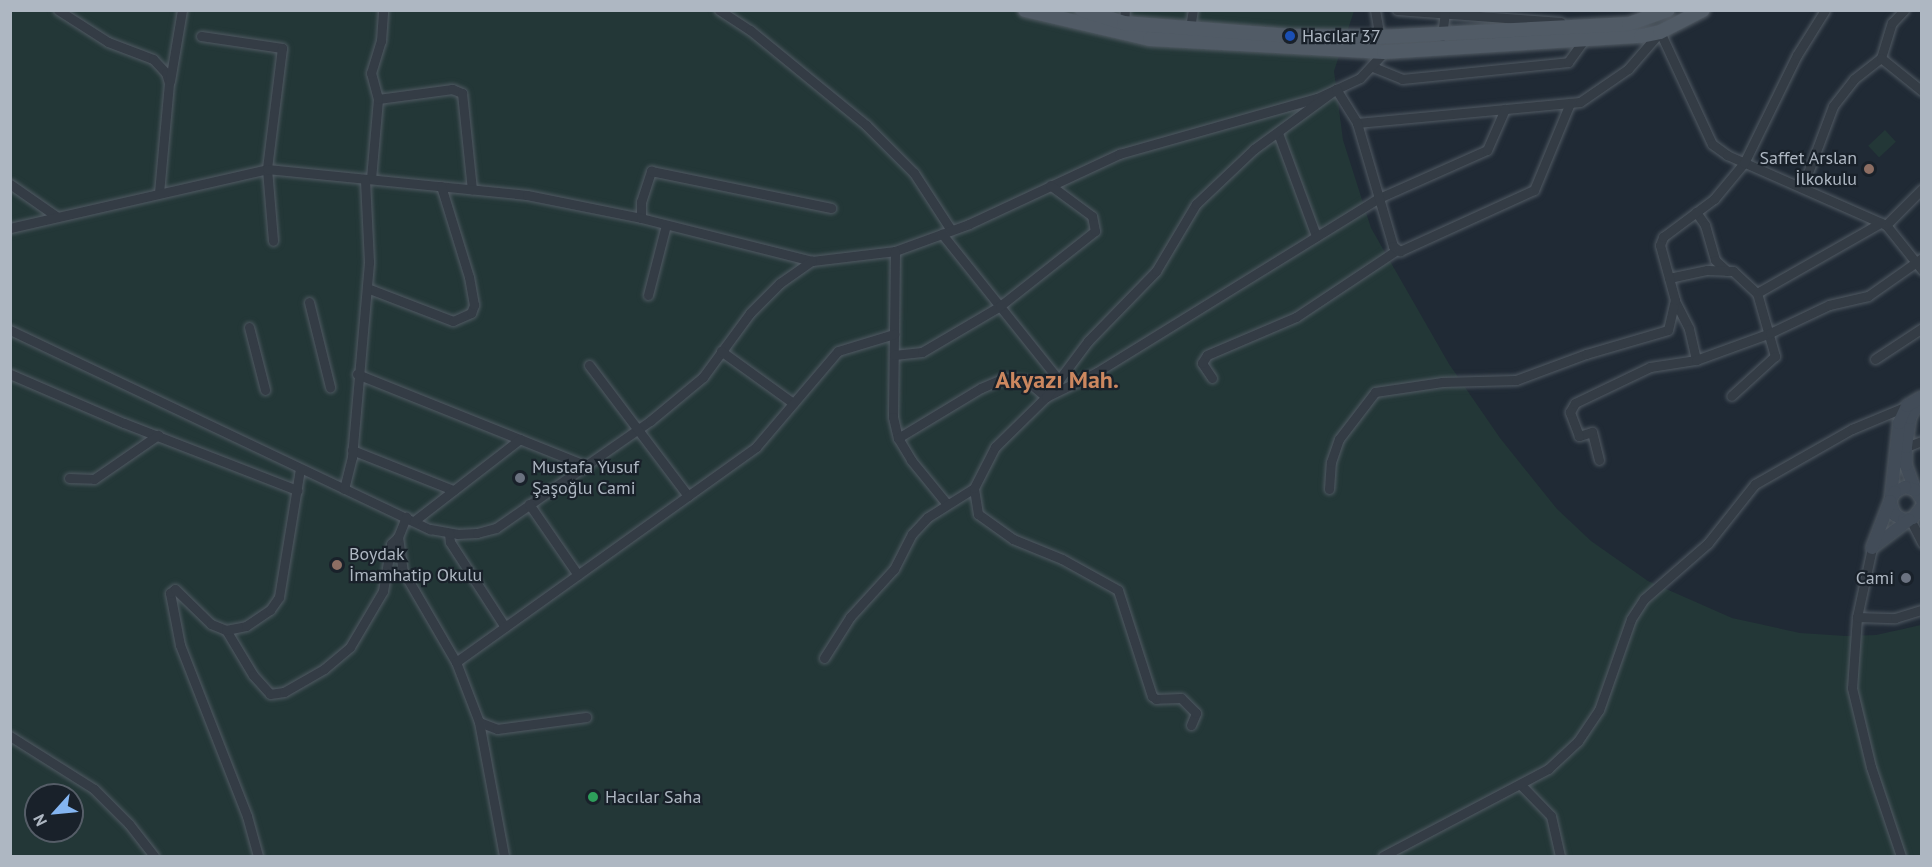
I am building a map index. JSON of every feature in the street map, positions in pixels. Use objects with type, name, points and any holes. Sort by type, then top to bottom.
[{"type":"main road","points":[[1025,10],[1150,39],[1384,52],[1584,40],[1660,32],[1703,10]]},
{"type":"main road","points":[[1082,10],[1190,28],[1290,36],[1380,37],[1442,36],[1605,26],[1668,10]]},
{"type":"street","points":[[58,10],[108,42],[153,59],[169,83]]},
{"type":"street","points":[[159,193],[169,83],[182,10]]},
{"type":"street","points":[[344,489],[352,450],[357,374],[369,262],[368,179],[378,99],[371,73],[381,41],[383,10]]},
{"type":"street","points":[[719,10],[750,30],[866,125],[914,173],[946,232],[1000,306],[1059,380]]},
{"type":"street","points":[[1190,28],[1193,10]]},
{"type":"street","points":[[1376,10],[1380,37]]},
{"type":"street","points":[[1397,10],[1605,26]]},
{"type":"street","points":[[1696,360],[1689,329],[1675,300],[1660,245],[1663,237],[1714,199],[1744,163],[1797,55],[1825,10]]},
{"type":"street","points":[[1803,186],[1833,106],[1854,79],[1881,58],[1892,23],[1904,10]]},
{"type":"street","points":[[1442,36],[1445,12]]},
{"type":"street","points":[[1357,123],[1570,103],[1589,99],[1628,69],[1660,32],[1702,129],[1712,144],[1744,163],[1803,186],[1883,224],[1920,264],[1868,296],[1829,305],[1770,333],[1696,360],[1650,367],[1573,405],[1570,412],[1578,435],[1592,432],[1599,460]]},
{"type":"street","points":[[201,36],[282,48],[267,169],[273,241]]},
{"type":"street","points":[[1373,67],[1402,79],[1568,62],[1584,40]]},
{"type":"street","points":[[824,658],[845,623],[894,569],[912,534],[947,504],[974,488],[994,447],[1046,397],[1088,341],[1156,271],[1196,204],[1254,149],[1336,89],[1373,67],[1384,52]]},
{"type":"street","points":[[1881,58],[1922,91]]},
{"type":"street","points":[[378,99],[452,89],[462,93],[472,189]]},
{"type":"street","points":[[1336,89],[1357,123],[1397,250]]},
{"type":"street","points":[[10,228],[267,169],[527,195],[641,218],[812,261],[895,251],[946,232],[1119,154],[1245,120],[1336,89]]},
{"type":"street","points":[[1212,378],[1203,363],[1207,355],[1296,317],[1397,250],[1405,250],[1534,190],[1570,103]]},
{"type":"street","points":[[1046,397],[1097,372],[1379,198],[1487,150],[1505,109]]},
{"type":"street","points":[[1278,133],[1316,236]]},
{"type":"street","points":[[641,218],[641,202],[651,171],[831,208]]},
{"type":"street","points":[[10,184],[56,216]]},
{"type":"street","points":[[894,355],[922,352],[1000,306],[1095,231],[1092,216],[1050,185]]},
{"type":"street","points":[[367,288],[453,321],[471,313],[474,304],[469,277],[441,186]]},
{"type":"street","points":[[1756,293],[1883,224],[1922,189]]},
{"type":"street","points":[[1696,212],[1705,225],[1715,260],[1727,271]]},
{"type":"street","points":[[648,295],[666,225]]},
{"type":"street","points":[[895,251],[893,417],[898,438],[947,504]]},
{"type":"street","points":[[10,330],[87,363],[155,400],[217,425],[300,469],[410,519],[449,533],[477,533],[496,528],[637,430],[704,377],[721,351],[765,298],[812,261]]},
{"type":"street","points":[[1669,278],[1707,270],[1733,271],[1756,293],[1776,351],[1773,360],[1731,396]]},
{"type":"street","points":[[1329,489],[1331,462],[1339,439],[1375,392],[1442,382],[1516,380],[1537,374],[1586,354],[1664,334],[1671,326],[1675,300]]},
{"type":"street","points":[[309,302],[330,387]]},
{"type":"street","points":[[249,327],[265,390]]},
{"type":"street","points":[[1875,359],[1922,328]]},
{"type":"street","points":[[456,662],[756,447],[838,351],[894,334]]},
{"type":"street","points":[[721,351],[793,403]]},
{"type":"street","points":[[589,365],[688,496]]},
{"type":"street","points":[[10,374],[297,490]]},
{"type":"street","points":[[357,374],[584,465]]},
{"type":"street","points":[[898,438],[981,388],[1004,378],[1027,381],[1046,397]]},
{"type":"street","points":[[1383,856],[1521,785],[1548,769],[1578,741],[1599,710],[1631,619],[1644,599],[1708,543],[1755,483],[1830,440],[1921,398]]},
{"type":"street","points":[[1921,398],[1910,418],[1906,465],[1917,506],[1922,543]]},
{"type":"street","points":[[1901,856],[1871,767],[1852,688],[1857,617],[1872,548],[1891,499],[1899,423],[1907,406]]},
{"type":"street","points":[[69,478],[94,478],[158,435]]},
{"type":"street","points":[[258,856],[247,816],[180,645],[171,591],[175,589],[211,624],[226,630],[267,692],[279,694],[305,681],[342,657],[353,643],[387,584],[388,553],[410,519],[453,490],[520,439]]},
{"type":"street","points":[[1906,447],[1922,441]]},
{"type":"street","points":[[352,450],[453,490]]},
{"type":"street","points":[[226,630],[256,621],[279,597],[300,469]]},
{"type":"street","points":[[1891,499],[1905,487],[1917,506]]},
{"type":"street","points":[[974,488],[978,514],[1013,540],[1062,559],[1119,590],[1152,696],[1181,698],[1197,713],[1191,725]]},
{"type":"street","points":[[1891,499],[1894,515],[1917,506]]},
{"type":"street","points":[[529,504],[578,575]]},
{"type":"street","points":[[1872,548],[1917,506]]},
{"type":"street","points":[[449,533],[450,542],[505,627]]},
{"type":"street","points":[[398,537],[403,571],[456,662],[479,722],[504,855]]},
{"type":"street","points":[[1857,617],[1894,618],[1922,610]]},
{"type":"street","points":[[479,722],[497,729],[586,717]]},
{"type":"street","points":[[10,736],[94,789],[129,824],[154,856]]},
{"type":"street","points":[[1521,785],[1551,816],[1560,856]]},
{"type":"green space","points":[[10,11],[1354,11],[1334,71],[1343,140],[1371,228],[1449,364],[1500,438],[1557,509],[1591,541],[1648,581],[1732,618],[1800,633],[1846,636],[1876,635],[1921,625],[1921,856],[11,856]]},
{"type":"green space","points":[[1885,130],[1896,142],[1879,157],[1868,146]]},
{"type":"place","name":"Hacılar 37","points":[[1290,36]]},
{"type":"place","name":"Saffet Arslan İlkokulu","points":[[1869,169]]},
{"type":"place","name":"Mustafa Yusuf Şaşoğlu Cami","points":[[520,478]]},
{"type":"place","name":"Boydak İmamhatip Okulu","points":[[337,565]]},
{"type":"place","name":"Cami","points":[[1906,578]]},
{"type":"place","name":"Hacılar Saha","points":[[593,797]]},
{"type":"district","name":"Akyazı Mah.","points":[[1057,380]]}]
